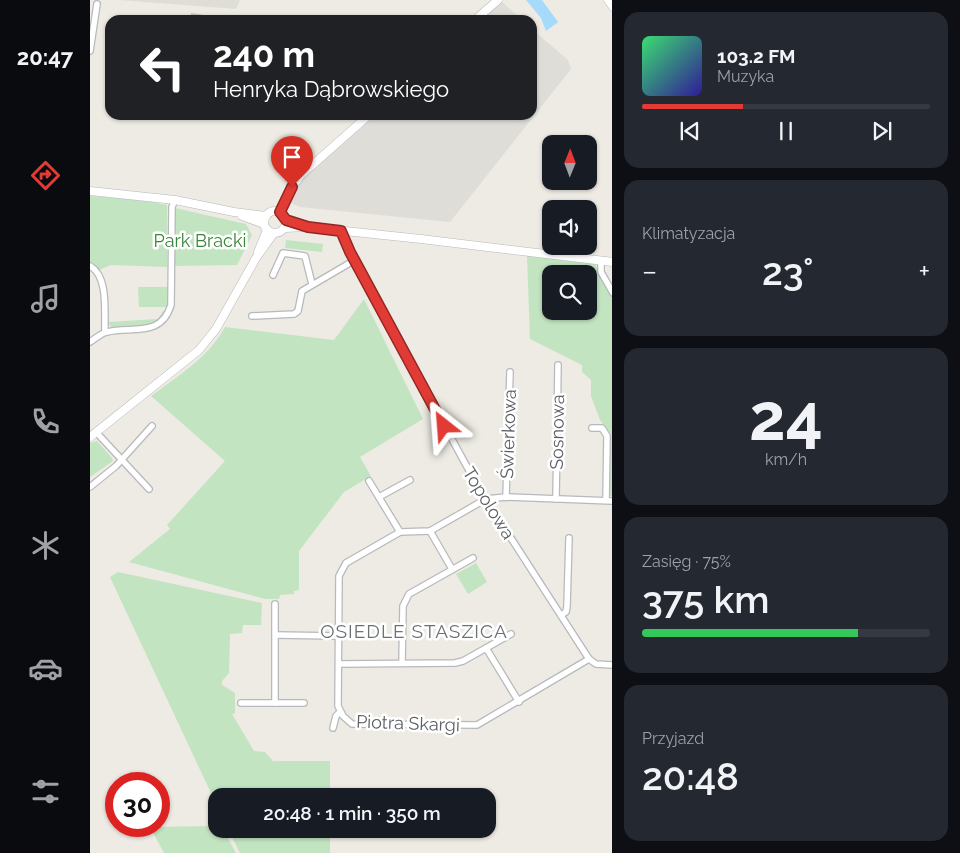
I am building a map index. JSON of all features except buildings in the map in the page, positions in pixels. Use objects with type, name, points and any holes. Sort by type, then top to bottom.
[{"type":"street","points":[[481,15],[498,0]]},
{"type":"street","points":[[608,0],[612,7]]},
{"type":"street","points":[[90,51],[97,4]]},
{"type":"street","points":[[285,224],[280,212],[290,190],[301,175],[363,120]]},
{"type":"street","points":[[90,191],[175,200],[234,212],[280,232],[285,224]]},
{"type":"street","points":[[90,342],[105,332],[147,329],[161,321],[168,313],[171,304],[172,207],[175,200]]},
{"type":"street","points":[[149,489],[93,434],[200,350],[216,329],[256,258],[272,212],[280,212]]},
{"type":"street","points":[[285,224],[612,262]]},
{"type":"street","name":"Topolowa","points":[[341,231],[440,419],[486,499],[591,661]]},
{"type":"street","points":[[273,275],[283,253],[305,256],[312,284]]},
{"type":"street","points":[[252,316],[294,314],[298,311],[302,291],[355,260]]},
{"type":"street","points":[[601,261],[601,272],[612,293]]},
{"type":"street","points":[[90,266],[96,270],[102,281],[105,332]]},
{"type":"street","name":"Sosnowa","points":[[556,499],[558,365]]},
{"type":"street","name":"Świerkowa","points":[[506,497],[510,372]]},
{"type":"street","points":[[90,487],[121,460],[152,426]]},
{"type":"street","points":[[592,428],[602,428],[607,436],[606,500]]},
{"type":"street","points":[[379,497],[410,480]]},
{"type":"street","points":[[369,481],[400,532]]},
{"type":"street","points":[[486,499],[506,497],[612,500]]},
{"type":"street","name":"Piotra Skargi","points":[[486,499],[430,531],[400,532],[346,563],[339,576],[338,706],[340,712],[346,720],[355,724],[477,725],[591,661]]},
{"type":"street","points":[[430,531],[452,569]]},
{"type":"street","points":[[560,615],[566,612],[567,606],[569,538]]},
{"type":"street","points":[[402,663],[403,606],[409,594],[473,558]]},
{"type":"street","points":[[275,604],[275,703]]},
{"type":"street","points":[[339,664],[455,663],[511,634]]},
{"type":"street","points":[[276,635],[338,636]]},
{"type":"street","points":[[486,648],[518,702]]},
{"type":"street","points":[[591,661],[612,665]]},
{"type":"street","points":[[241,703],[304,703]]},
{"type":"street","points":[[333,728],[336,716],[340,712]]},
{"type":"shaded area","points":[[118,0],[240,0],[236,9]]},
{"type":"shaded area","points":[[500,0],[516,15],[481,15]]},
{"type":"shaded area","points":[[537,33],[568,60],[571,69],[537,112]]},
{"type":"shaded area","points":[[363,120],[531,120],[450,222],[300,207],[289,202],[288,193]]},
{"type":"green space","name":"Park Bracki","points":[[90,196],[142,200],[167,205],[167,267],[111,265],[99,270],[90,262]]},
{"type":"green space","name":"Park Bracki","points":[[175,208],[246,224],[252,235],[237,265],[173,266]]},
{"type":"green space","points":[[286,240],[323,244],[322,252],[285,248]]},
{"type":"green space","points":[[527,255],[596,265],[542,265],[542,320],[597,320],[597,268],[612,297],[612,496],[608,496],[611,435],[600,420],[591,396],[591,380],[582,372],[582,365],[530,339]]},
{"type":"green space","points":[[138,287],[168,287],[168,307],[139,307]]},
{"type":"green space","points":[[364,299],[423,419],[360,457],[371,476],[344,492],[299,551],[299,590],[294,591],[294,594],[280,595],[279,599],[265,599],[129,562],[170,529],[167,525],[225,461],[151,396],[202,357],[225,327],[334,340]]},
{"type":"green space","points":[[163,311],[165,313],[160,318],[154,322],[126,328],[111,327],[105,318],[108,318],[109,322],[158,319]]},
{"type":"green space","points":[[97,441],[113,461],[90,477],[90,443]]},
{"type":"green space","points":[[476,563],[487,582],[468,594],[456,574]]},
{"type":"green space","points":[[118,572],[262,603],[261,625],[243,625],[242,633],[230,634],[229,673],[222,681],[222,685],[235,693],[235,713],[232,714],[254,751],[265,752],[273,761],[330,761],[330,788],[209,788],[110,577]]},
{"type":"green space","points":[[208,826],[208,838],[228,838],[236,853],[164,853],[155,837],[170,837],[170,827]]},
{"type":"green space","points":[[232,838],[330,838],[330,853],[240,853]]},
{"type":"water","points":[[526,0],[542,0],[558,22],[546,31],[541,18]]},
{"type":"district","name":"OSIEDLE STASZICA","points":[[414,631]]},
{"type":"route","points":[[292,187],[280,212],[286,220],[308,227],[341,231],[350,252],[444,426]]}]
